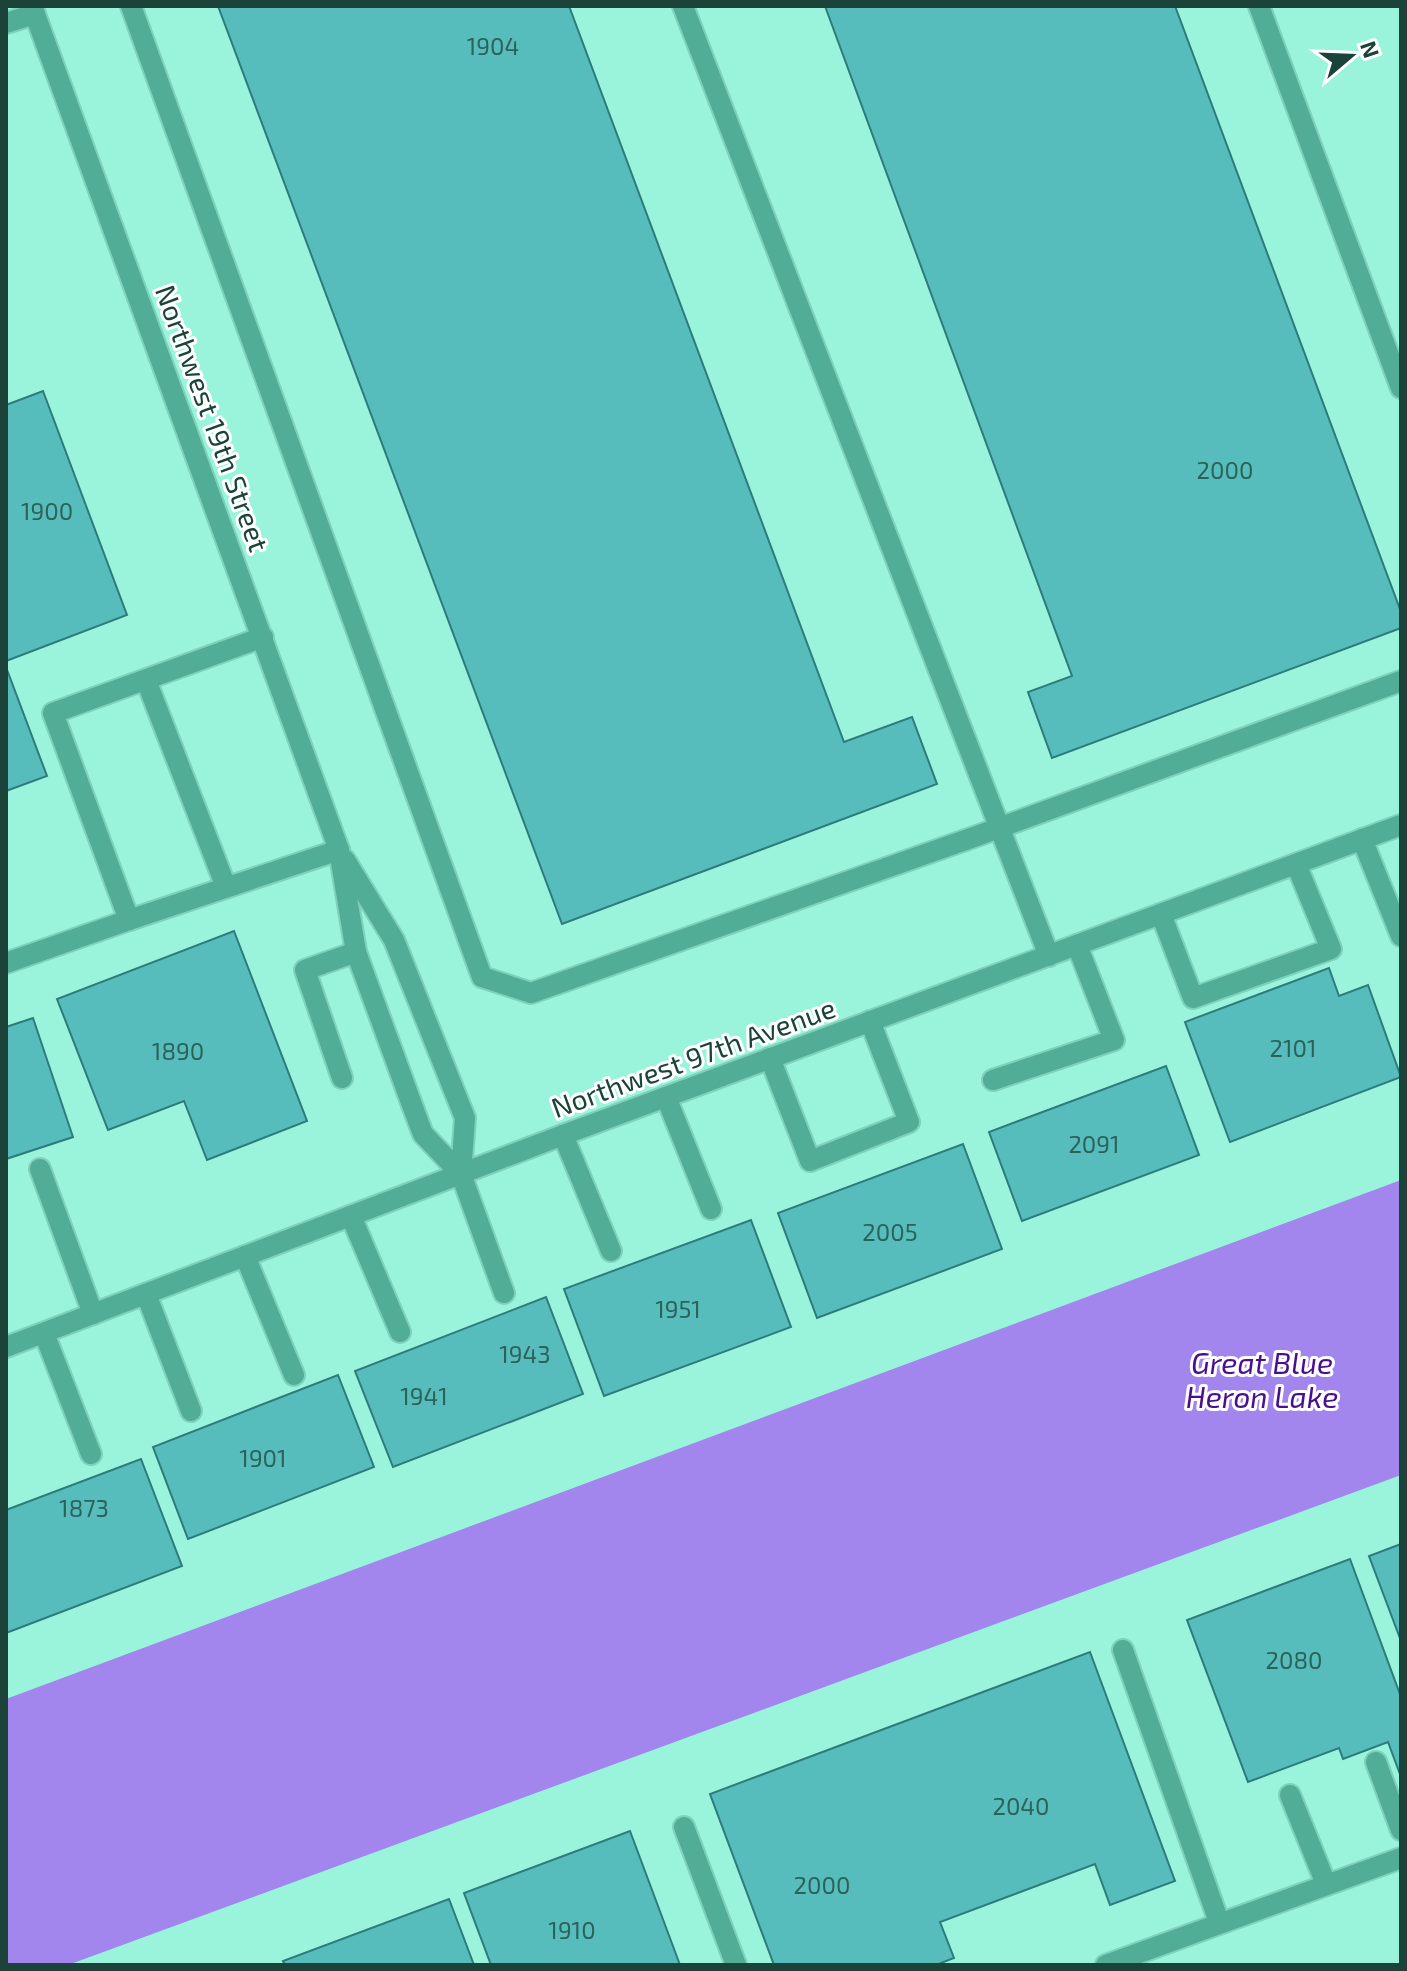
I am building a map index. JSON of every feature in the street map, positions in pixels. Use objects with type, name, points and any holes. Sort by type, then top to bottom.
[{"type":"street","points":[[131,6],[482,977],[531,993],[1001,827],[1401,681]]},
{"type":"street","points":[[683,6],[1049,956]]},
{"type":"street","points":[[1259,6],[1401,388]]},
{"type":"street","points":[[6,23],[33,10]]},
{"type":"street","name":"Northwest 19th Street","points":[[33,10],[339,850],[356,952],[423,1134],[461,1174]]},
{"type":"street","points":[[129,920],[53,713],[263,637]]},
{"type":"street","points":[[146,680],[226,887]]},
{"type":"street","name":"Northwest 97th Avenue","points":[[6,1347],[563,1135],[1401,825]]},
{"type":"street","points":[[1362,839],[1401,936]]},
{"type":"street","points":[[6,963],[339,850]]},
{"type":"street","name":"Northwest 19th Street","points":[[339,850],[394,940],[454,1088],[465,1118],[461,1174]]},
{"type":"street","points":[[1161,914],[1193,998],[1331,949],[1296,864]]},
{"type":"street","points":[[993,1080],[1114,1040],[1077,945]]},
{"type":"street","points":[[342,1078],[305,970],[356,952]]},
{"type":"street","points":[[770,1058],[810,1161],[909,1122],[870,1021]]},
{"type":"street","points":[[666,1097],[711,1209]]},
{"type":"street","points":[[563,1135],[611,1251]]},
{"type":"street","points":[[40,1169],[93,1314]]},
{"type":"street","points":[[461,1174],[504,1293]]},
{"type":"street","points":[[351,1216],[400,1332]]},
{"type":"street","points":[[245,1256],[294,1375]]},
{"type":"street","points":[[146,1294],[191,1411]]},
{"type":"street","points":[[44,1333],[91,1454]]},
{"type":"street","points":[[1123,1650],[1219,1922]]},
{"type":"street","points":[[1376,1762],[1401,1830]]},
{"type":"street","points":[[1290,1795],[1326,1884]]},
{"type":"street","points":[[684,1827],[736,1965]]},
{"type":"street","points":[[1106,1965],[1401,1858]]},
{"type":"water","name":"Great Blue Heron Lake","points":[[1401,1180],[1401,1475],[68,1965],[6,1965],[6,1699]]},
{"type":"building","points":[[218,6],[569,6],[844,742],[912,717],[937,784],[562,924]]},
{"type":"building","points":[[825,6],[1175,6],[1401,612],[1401,628],[1052,758],[1028,692],[1072,676]]},
{"type":"building","points":[[43,391],[127,615],[6,661],[6,405]]},
{"type":"building","points":[[6,667],[47,776],[6,791]]},
{"type":"building","points":[[234,931],[307,1121],[207,1160],[184,1101],[108,1130],[57,999]]},
{"type":"building","points":[[1329,968],[1339,996],[1368,985],[1401,1077],[1230,1142],[1185,1022]]},
{"type":"building","points":[[33,1018],[73,1137],[6,1159],[6,1027]]},
{"type":"building","points":[[1166,1066],[1199,1155],[1022,1221],[989,1132]]},
{"type":"building","points":[[963,1144],[1002,1249],[817,1318],[778,1213]]},
{"type":"building","points":[[751,1220],[791,1327],[604,1396],[564,1289]]},
{"type":"building","points":[[546,1297],[583,1394],[393,1467],[355,1371]]},
{"type":"building","points":[[338,1375],[374,1467],[188,1539],[153,1447]]},
{"type":"building","points":[[141,1459],[182,1566],[6,1633],[6,1510]]},
{"type":"building","points":[[1401,1544],[1401,1641],[1369,1556]]},
{"type":"building","points":[[1350,1559],[1401,1697],[1401,1777],[1388,1742],[1343,1759],[1339,1748],[1248,1782],[1187,1620]]},
{"type":"building","points":[[1090,1652],[1175,1881],[1110,1905],[1095,1864],[940,1922],[954,1958],[936,1965],[774,1965],[710,1794]]},
{"type":"building","points":[[630,1831],[680,1965],[491,1965],[464,1893]]},
{"type":"building","points":[[449,1899],[474,1965],[285,1965],[283,1961]]}]
